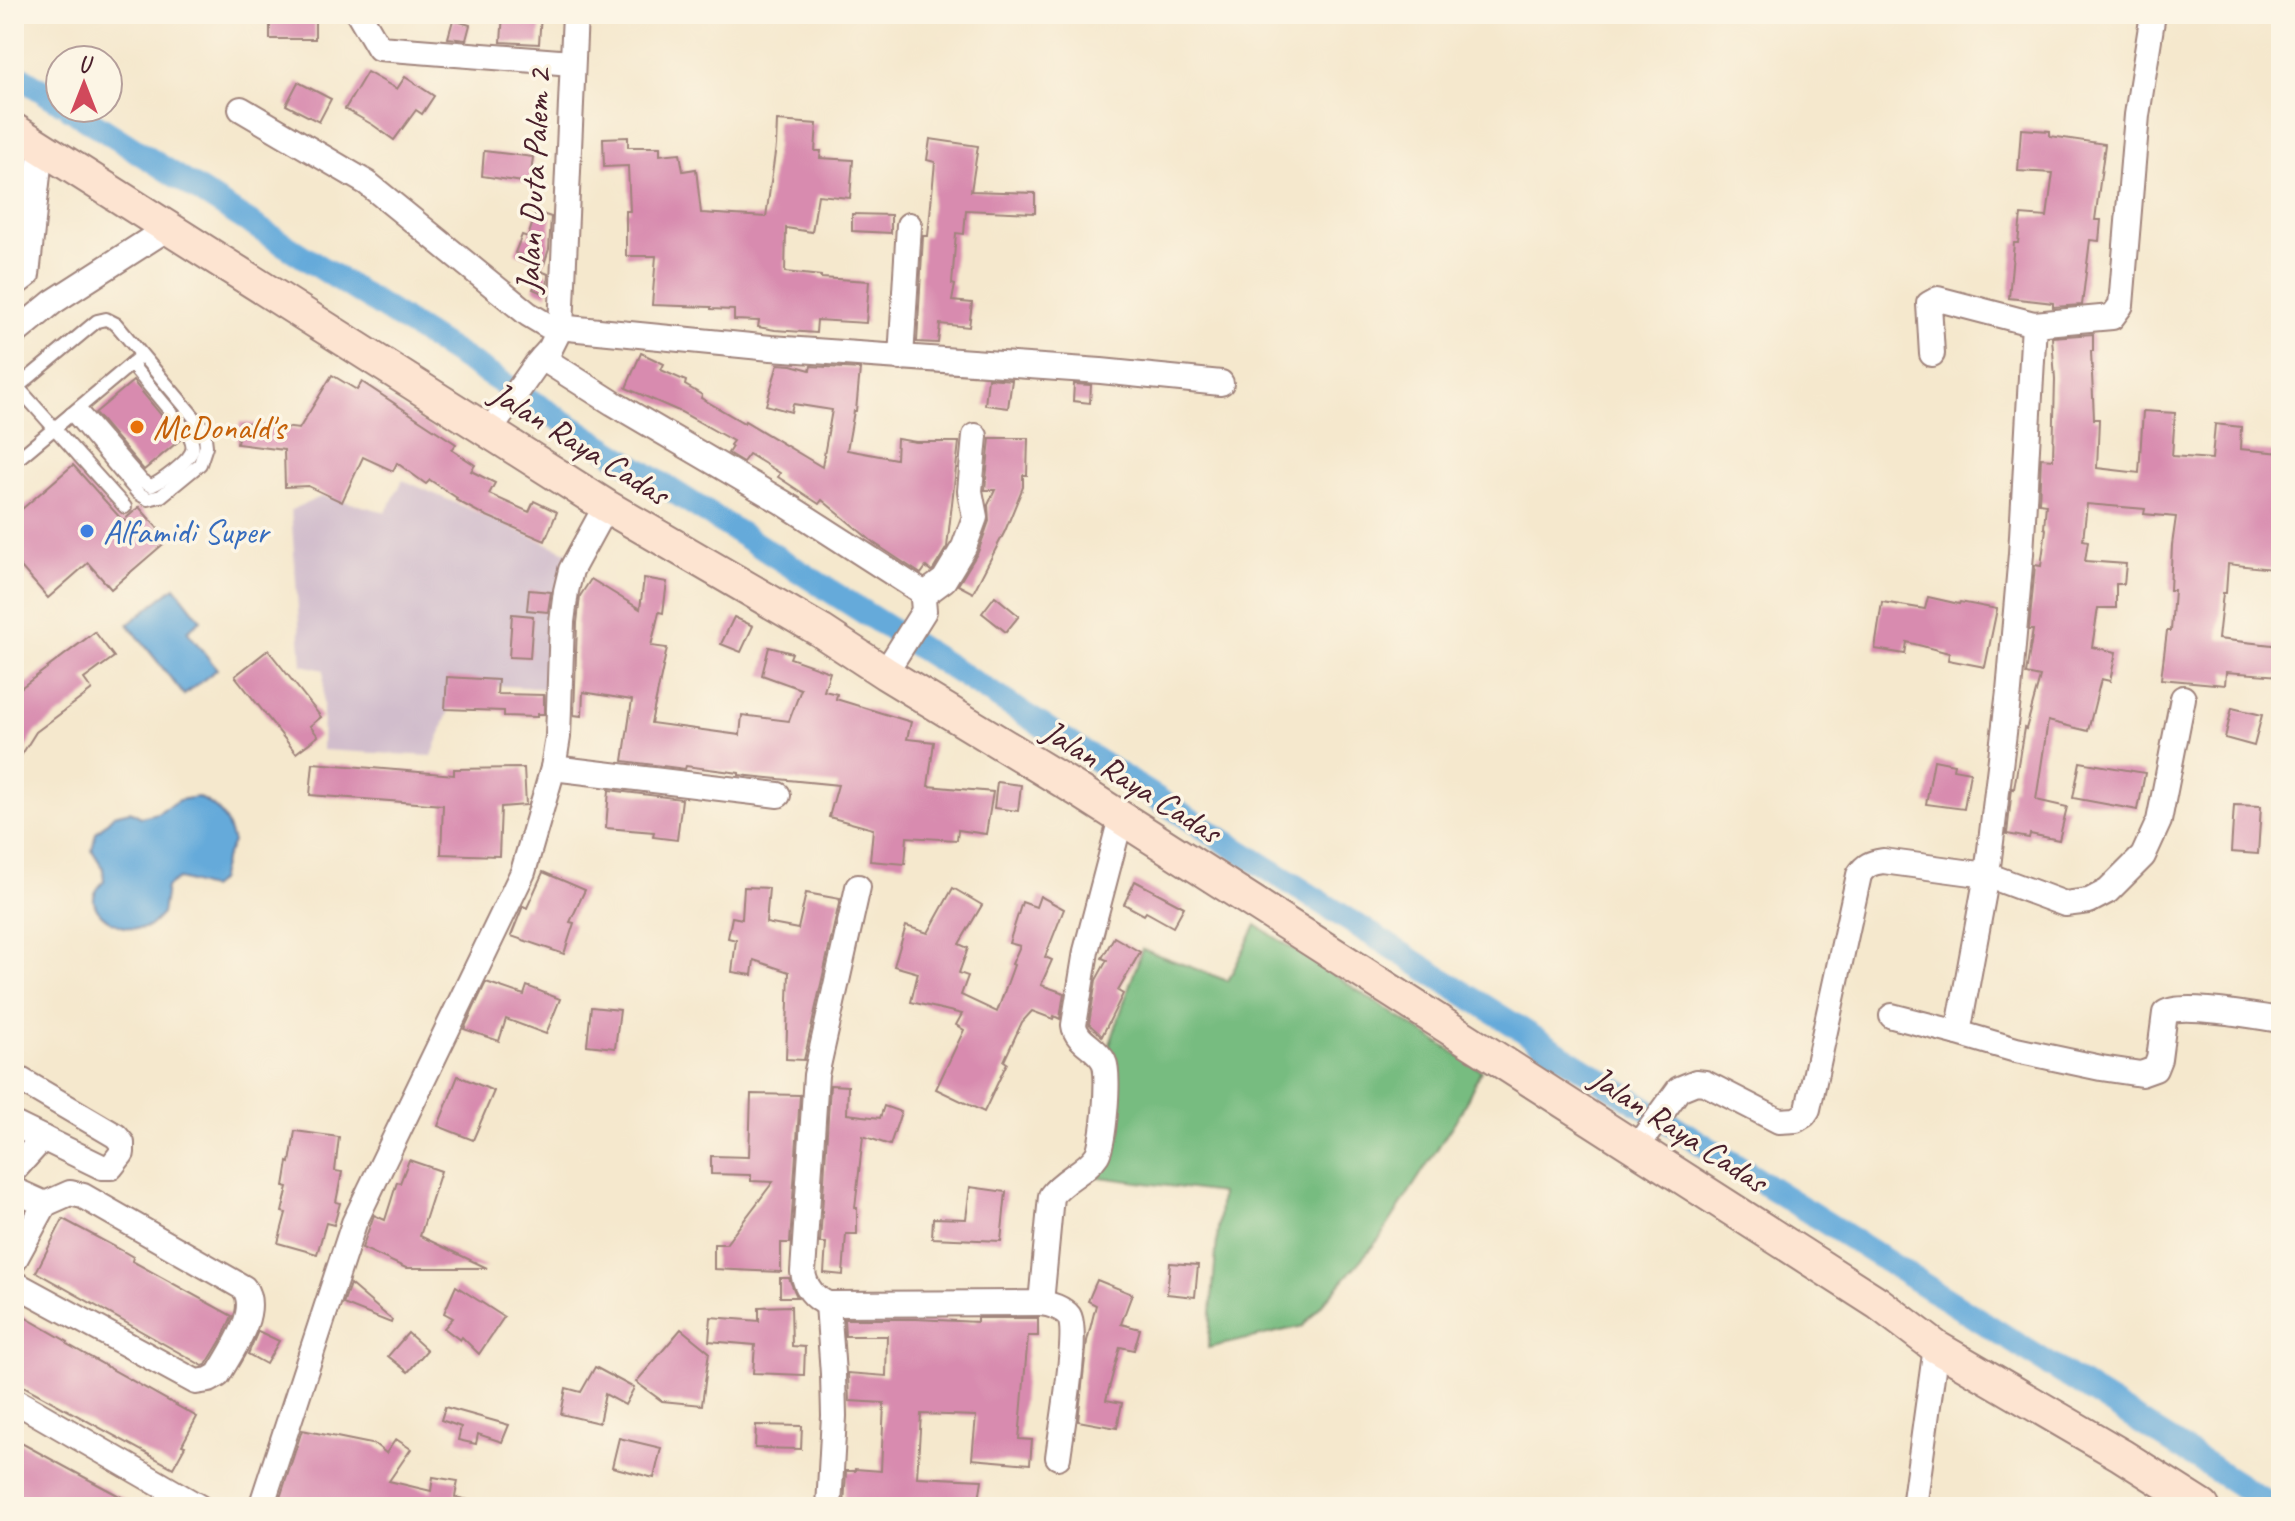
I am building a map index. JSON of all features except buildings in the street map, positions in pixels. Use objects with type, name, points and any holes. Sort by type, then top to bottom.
[{"type":"street","points":[[359,14],[379,48],[572,63]]},
{"type":"street","name":"Jalan Duta Palem 2","points":[[493,424],[561,327],[575,14]]},
{"type":"street","points":[[1932,354],[1929,304],[1938,299],[2034,324],[2112,317],[2121,305],[2137,115],[2153,14]]},
{"type":"street","points":[[241,109],[367,183],[528,314],[548,326],[771,348],[1085,369],[1221,383]]},
{"type":"street","name":"Jalan Raya Cadas","points":[[14,130],[168,228],[493,424],[606,506],[821,631],[890,666],[1121,818],[1641,1142],[1878,1303],[1936,1347],[2121,1455],[2203,1507]]},
{"type":"street","points":[[41,147],[20,280],[53,302]]},
{"type":"street","points":[[901,358],[909,225]]},
{"type":"street","points":[[14,334],[53,302],[168,228]]},
{"type":"street","points":[[1958,1033],[1987,875],[2009,691],[2021,554],[2034,324]]},
{"type":"street","points":[[542,358],[782,502],[924,602]]},
{"type":"street","points":[[890,666],[924,602],[944,580],[964,547],[975,517],[970,491],[975,436]]},
{"type":"street","points":[[261,1507],[354,1223],[523,872],[553,768],[558,737],[566,591],[571,570],[606,506]]},
{"type":"street","points":[[1641,1142],[1679,1089],[1696,1082],[1705,1083],[1779,1121],[1796,1120],[1804,1115],[1808,1109],[1859,875],[1872,862],[1987,875],[2065,904],[2089,901],[2115,884],[2143,856],[2159,821],[2183,698]]},
{"type":"street","points":[[553,768],[778,795]]},
{"type":"street","points":[[1041,1303],[1051,1196],[1058,1186],[1093,1159],[1100,1147],[1107,1069],[1097,1052],[1076,1035],[1074,1025],[1086,951],[1121,818]]},
{"type":"street","points":[[858,887],[816,1075],[804,1281],[819,1300],[828,1304],[1041,1303],[1060,1309],[1069,1317],[1071,1324],[1071,1362],[1058,1457]]},
{"type":"street","points":[[1892,1016],[2029,1053],[2141,1074],[2155,1069],[2165,1013],[2169,1010],[2178,1008],[2281,1020]]},
{"type":"street","points":[[14,1076],[116,1136],[122,1143],[122,1153],[111,1167],[102,1167],[14,1124]]},
{"type":"street","points":[[14,1170],[43,1138]]},
{"type":"street","points":[[14,1190],[45,1204]]},
{"type":"street","points":[[14,1261],[45,1204],[70,1193],[83,1196],[244,1288],[249,1295],[250,1313],[218,1375],[196,1382],[14,1283]]},
{"type":"street","points":[[828,1304],[834,1416],[829,1507]]},
{"type":"street","points":[[1914,1507],[1936,1347]]},
{"type":"street","points":[[14,1400],[199,1507]]},
{"type":"lane","points":[[75,411],[138,493],[148,499],[161,496],[200,464],[206,446],[204,429],[116,324],[106,319],[97,321],[15,387],[125,507]]},
{"type":"lane","points":[[14,462],[142,355]]},
{"type":"lane","points":[[75,411],[142,481],[151,486],[161,482],[191,454],[193,445],[189,434],[131,364]]},
{"type":"shaded area","points":[[403,480],[571,554],[552,689],[459,683],[432,756],[322,750],[324,670],[302,665],[291,510],[323,496],[386,512]]},
{"type":"green space","points":[[1256,925],[1481,1070],[1461,1112],[1379,1239],[1303,1326],[1208,1348],[1221,1193],[1092,1176],[1101,1071],[1142,949],[1228,981]]},
{"type":"water","points":[[175,587],[201,620],[187,631],[217,669],[184,695],[128,624]]},
{"type":"water","points":[[198,797],[222,815],[233,842],[219,881],[210,888],[178,879],[166,887],[162,914],[148,927],[131,928],[105,918],[95,905],[94,897],[104,881],[103,868],[92,850],[96,833],[114,815],[130,811],[141,817],[157,813],[179,800]]},
{"type":"waterway","points":[[14,73],[44,92]]},
{"type":"waterway","points":[[94,124],[2274,1507]]},
{"type":"place","name":"McDonald's","points":[[137,427]]},
{"type":"place","name":"Alfamidi Super","points":[[87,531]]}]
